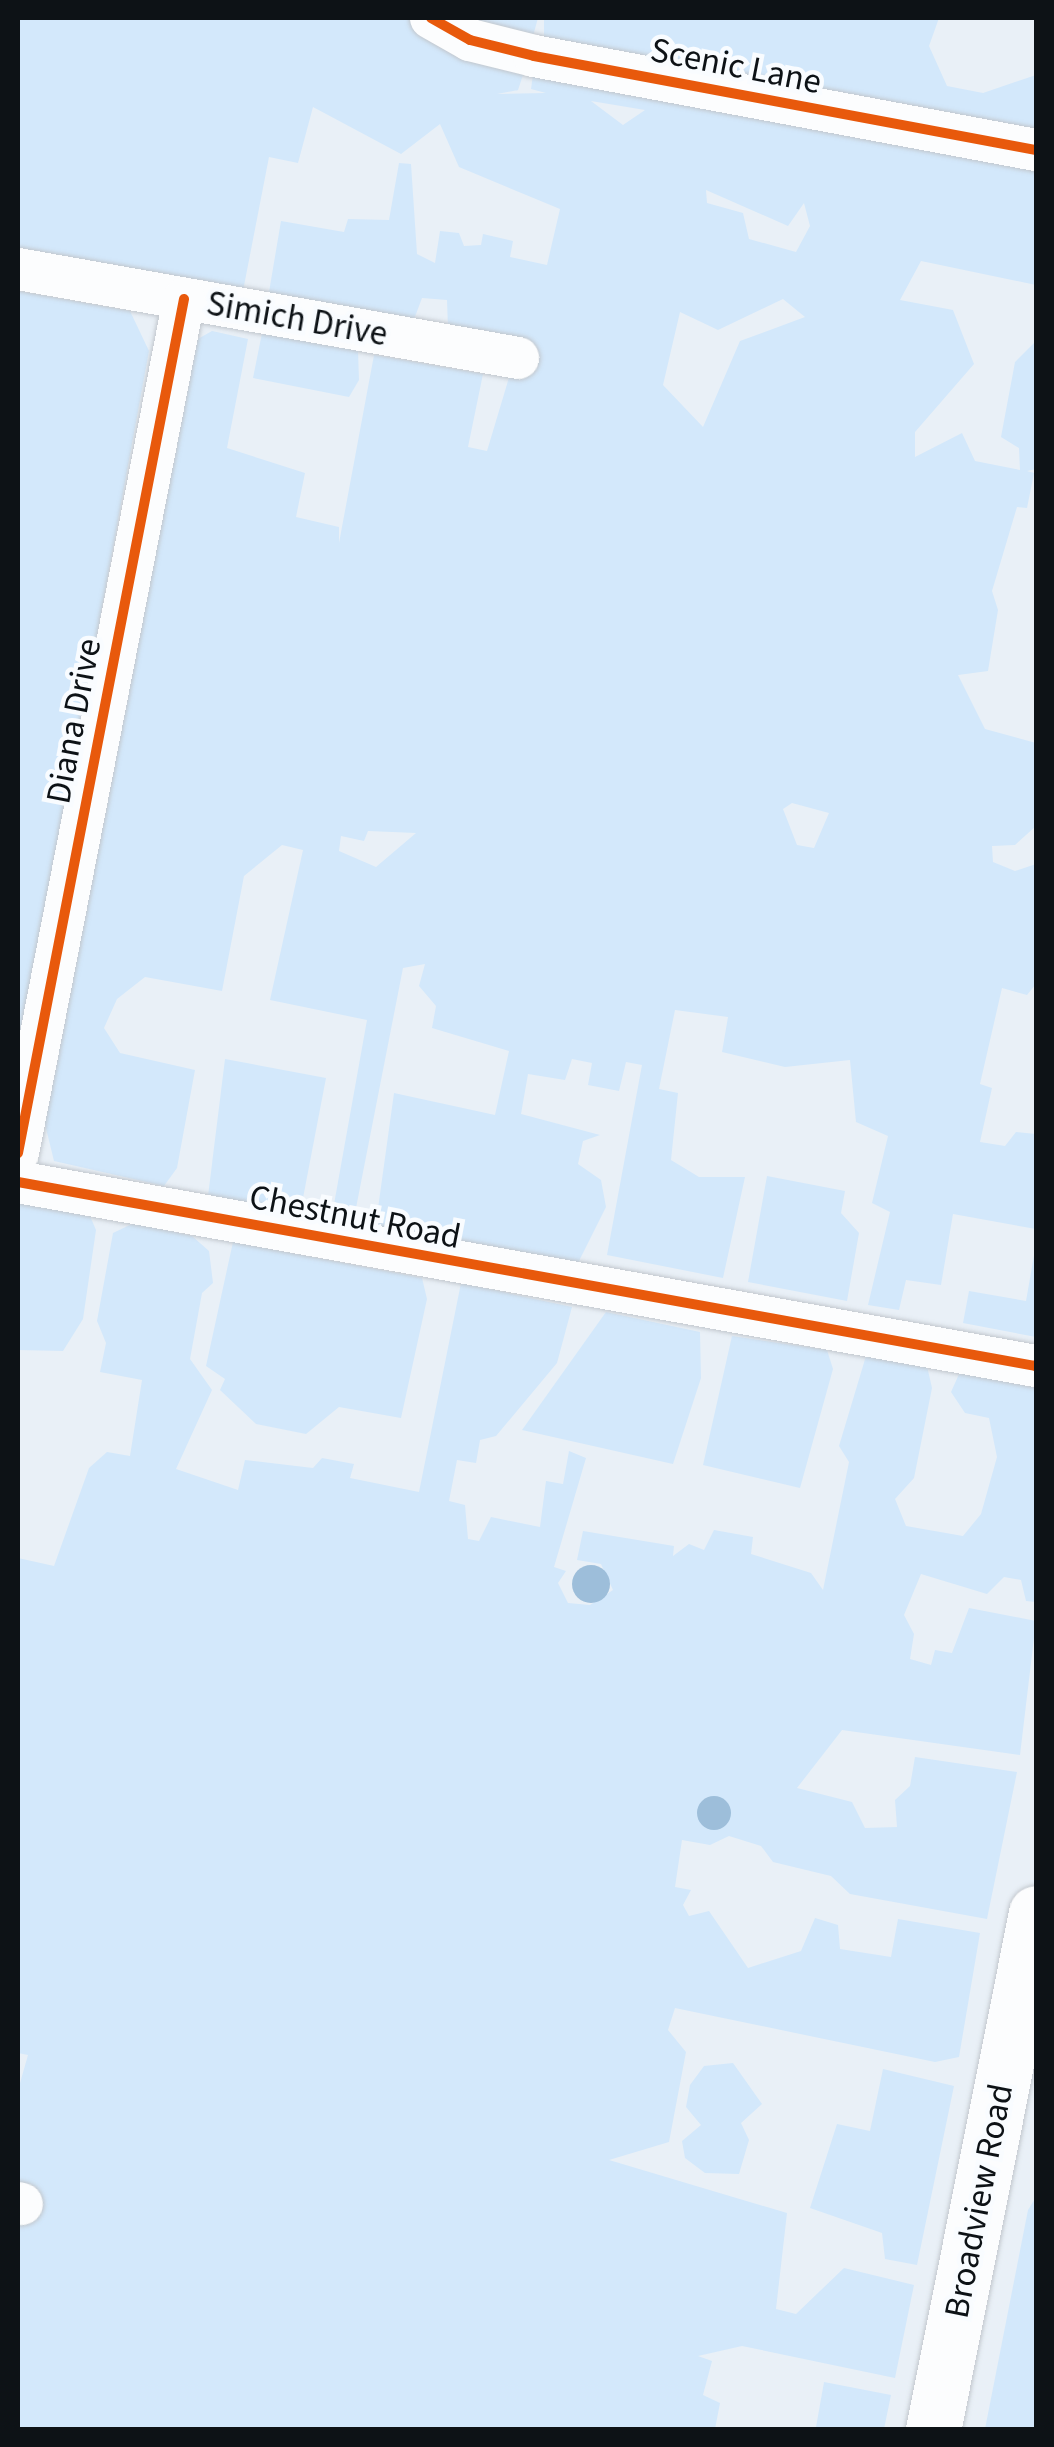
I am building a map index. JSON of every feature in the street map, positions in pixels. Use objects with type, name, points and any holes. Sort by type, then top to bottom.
[{"type":"main road","name":"Broadview Road","points":[[934,2430],[1036,1913]]},
{"type":"street","name":"Scenic Lane","points":[[431,18],[470,40],[534,56],[1036,150]]},
{"type":"street","name":"Simich Drive","points":[[18,268],[518,358]]},
{"type":"street","name":"Diana Drive","points":[[18,1153],[184,299]]},
{"type":"street","name":"Chestnut Road","points":[[18,1182],[1036,1366]]},
{"type":"shaded area","points":[[18,18],[405,18],[523,75],[518,90],[497,94],[546,93],[531,89],[533,74],[1036,165],[1036,285],[921,261],[900,300],[953,310],[974,364],[915,432],[915,457],[962,433],[975,461],[1020,470],[1019,448],[1001,437],[1015,362],[1036,341],[1036,469],[1027,471],[1034,473],[1027,508],[1017,507],[992,591],[998,610],[988,671],[958,675],[985,729],[1036,743],[1036,826],[1015,845],[992,846],[993,862],[1015,871],[1036,864],[1036,984],[1027,995],[1002,988],[980,1084],[992,1088],[980,1142],[1005,1146],[1016,1132],[1036,1134],[1036,1229],[953,1214],[941,1285],[906,1280],[899,1310],[868,1305],[890,1212],[872,1203],[888,1136],[856,1122],[850,1060],[785,1067],[722,1052],[728,1017],[675,1010],[659,1089],[678,1093],[671,1160],[699,1177],[745,1177],[723,1278],[607,1255],[642,1065],[626,1062],[619,1091],[588,1085],[592,1063],[572,1059],[565,1080],[528,1074],[521,1114],[600,1135],[583,1141],[578,1164],[601,1180],[606,1207],[575,1269],[375,1230],[394,1093],[495,1115],[509,1051],[432,1028],[436,1006],[419,986],[425,964],[403,968],[356,1208],[346,1225],[331,1221],[367,1020],[270,1000],[303,850],[282,845],[244,876],[222,991],[145,977],[117,999],[104,1028],[120,1053],[195,1070],[177,1168],[164,1186],[54,1161],[43,1116],[196,340],[212,331],[248,339],[227,448],[305,473],[296,517],[339,527],[339,543],[374,355],[483,374],[468,447],[487,451],[511,371],[448,328],[447,300],[422,298],[413,322],[268,298],[281,221],[344,232],[348,219],[389,220],[399,163],[411,164],[417,254],[435,263],[440,231],[459,233],[464,246],[481,245],[483,234],[513,241],[510,257],[547,265],[560,209],[459,167],[440,124],[401,154],[313,107],[298,163],[269,157],[243,291],[18,250]],"holes":[[[591,101],[645,110],[623,125]],[[706,190],[788,226],[804,203],[810,226],[796,252],[749,239],[743,213],[707,203]],[[783,299],[805,317],[740,341],[703,427],[663,385],[680,312],[718,330]],[[792,803],[829,813],[814,848],[797,845],[783,809]],[[368,831],[416,833],[376,867],[339,851],[341,836],[364,841]]]},
{"type":"shaded area","points":[[469,18],[538,18],[533,36]]},
{"type":"shaded area","points":[[544,18],[939,18],[929,46],[947,86],[983,93],[1036,75],[1036,130],[544,41]]},
{"type":"shaded area","points":[[18,291],[130,311],[149,351],[18,1066]]},
{"type":"shaded area","points":[[262,333],[358,351],[359,380],[349,397],[253,378]]},
{"type":"shaded area","points":[[225,1059],[326,1078],[303,1198],[291,1214],[208,1196]]},
{"type":"shaded area","points":[[767,1176],[845,1191],[841,1213],[859,1233],[847,1301],[748,1282]]},
{"type":"shaded area","points":[[18,1201],[90,1216],[96,1230],[83,1319],[63,1351],[18,1350]]},
{"type":"shaded area","points":[[134,1223],[192,1236],[209,1251],[213,1283],[202,1293],[190,1359],[212,1390],[176,1469],[238,1490],[245,1460],[313,1468],[322,1458],[354,1464],[350,1478],[419,1492],[461,1283],[572,1307],[557,1363],[496,1436],[480,1440],[476,1463],[457,1460],[449,1501],[465,1505],[468,1539],[479,1541],[491,1517],[540,1527],[546,1481],[563,1484],[569,1451],[586,1458],[554,1567],[566,1571],[558,1583],[568,1603],[590,1605],[613,1590],[601,1564],[577,1560],[583,1531],[674,1546],[673,1556],[689,1544],[704,1550],[714,1530],[753,1537],[751,1554],[811,1573],[823,1590],[849,1462],[839,1446],[866,1356],[927,1366],[932,1388],[914,1478],[895,1499],[906,1526],[963,1536],[981,1514],[997,1457],[989,1418],[965,1413],[951,1392],[960,1372],[1036,1388],[1036,1602],[1026,1601],[1021,1580],[1004,1577],[987,1594],[921,1574],[904,1615],[914,1634],[910,1659],[931,1665],[935,1650],[952,1653],[969,1608],[1036,1621],[1020,1755],[842,1730],[797,1788],[852,1802],[865,1828],[897,1827],[895,1800],[910,1786],[915,1757],[1017,1772],[987,1919],[850,1894],[831,1876],[773,1862],[761,1846],[729,1836],[710,1845],[682,1840],[675,1887],[691,1890],[683,1905],[689,1916],[709,1911],[748,1968],[801,1951],[815,1918],[838,1925],[840,1949],[891,1957],[898,1919],[980,1933],[959,2057],[935,2062],[675,2008],[668,2030],[686,2052],[669,2142],[609,2160],[787,2213],[776,2309],[796,2314],[844,2268],[914,2285],[895,2378],[742,2346],[698,2356],[712,2361],[703,2395],[720,2403],[715,2429],[18,2429],[18,2090],[28,2055],[18,2053],[18,1558],[54,1566],[89,1468],[107,1452],[130,1456],[142,1380],[100,1372],[106,1343],[97,1321],[113,1233]]},
{"type":"shaded area","points":[[233,1242],[422,1278],[427,1299],[401,1418],[339,1407],[306,1434],[256,1424],[220,1390],[225,1379],[206,1366]]},
{"type":"shaded area","points":[[1036,1244],[1036,1337],[963,1323],[969,1291],[1026,1301]]},
{"type":"shaded area","points":[[606,1312],[700,1332],[701,1378],[673,1464],[522,1430]]},
{"type":"shaded area","points":[[732,1336],[827,1350],[833,1369],[800,1488],[703,1465]]},
{"type":"shaded area","points":[[591,1565],[604,1571],[610,1584],[604,1597],[591,1603],[578,1597],[572,1584],[578,1571]]},
{"type":"shaded area","points":[[714,1796],[726,1801],[731,1813],[726,1825],[714,1830],[702,1825],[697,1813],[702,1801]]},
{"type":"shaded area","points":[[733,2063],[762,2104],[741,2123],[749,2140],[739,2174],[705,2173],[685,2158],[682,2141],[701,2125],[686,2107],[690,2085],[704,2066]]},
{"type":"shaded area","points":[[883,2069],[954,2086],[917,2265],[885,2259],[882,2233],[810,2208],[837,2124],[870,2131]]},
{"type":"shaded area","points":[[1036,2197],[1036,2429],[985,2429],[1028,2210]]},
{"type":"shaded area","points":[[824,2382],[891,2395],[884,2429],[793,2429],[816,2427]]},
{"type":"cycle path","points":[[431,18],[470,40],[534,56],[1036,150]]},
{"type":"cycle path","points":[[18,1153],[184,299]]},
{"type":"cycle path","points":[[18,1182],[1036,1366]]}]
